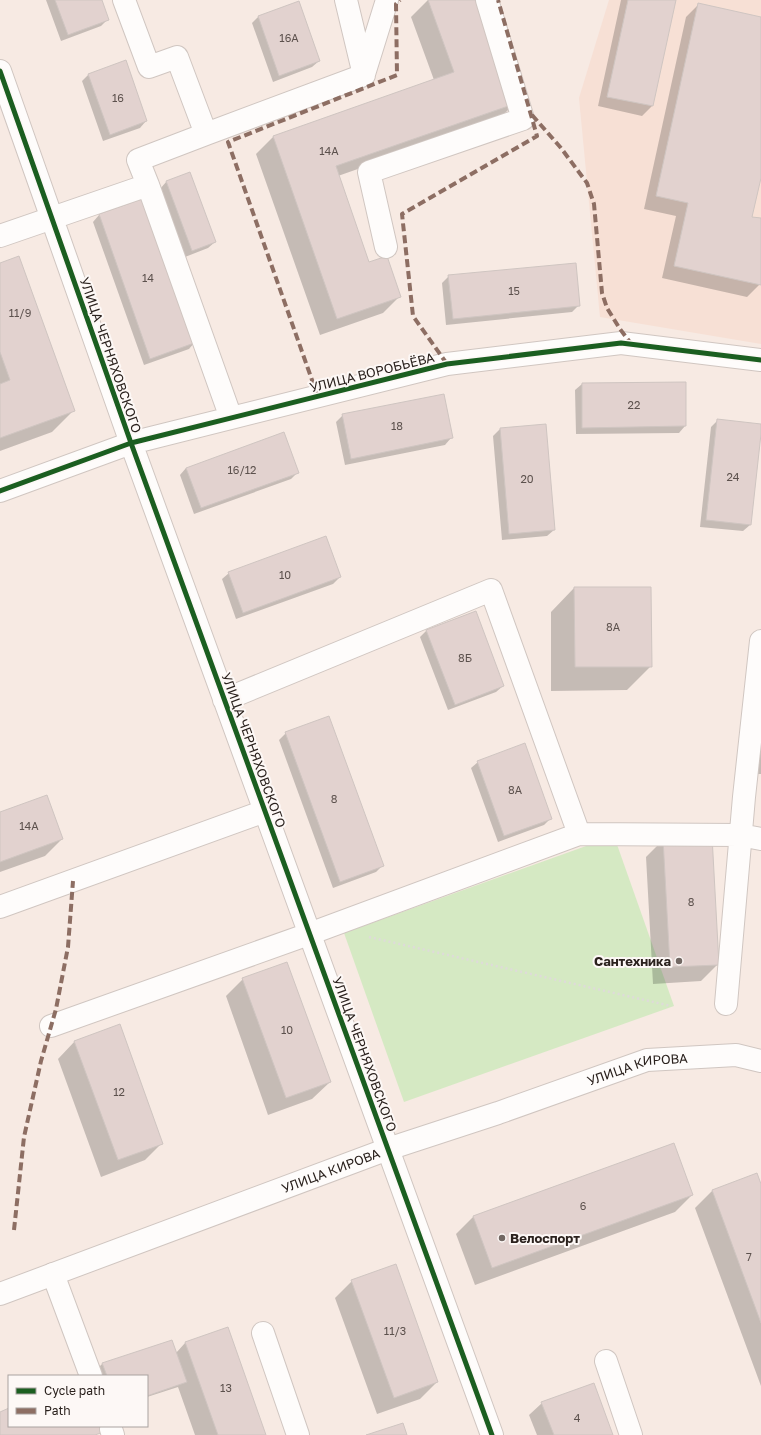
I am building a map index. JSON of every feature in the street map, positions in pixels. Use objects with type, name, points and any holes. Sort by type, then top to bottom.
[{"type":"street","points":[[124,0],[149,67],[177,57],[206,134]]},
{"type":"street","points":[[346,0],[364,75]]},
{"type":"street","points":[[364,75],[387,0]]},
{"type":"street","points":[[386,247],[369,172],[523,119],[487,0]]},
{"type":"street","name":"УЛИЦА ЧЕРНЯХОВСКОГО","points":[[0,71],[130,444],[492,1435]]},
{"type":"street","points":[[231,418],[138,160],[364,75]]},
{"type":"street","points":[[0,236],[148,185]]},
{"type":"street","name":"УЛИЦА ВОРОБЬЁВА","points":[[0,491],[130,444],[447,364],[621,344],[761,360]]},
{"type":"street","points":[[224,700],[490,590],[579,834]]},
{"type":"street","points":[[726,1004],[751,837],[761,641]]},
{"type":"street","points":[[0,907],[265,811]]},
{"type":"street","points":[[51,1026],[309,934],[579,834],[751,837]]},
{"type":"street","name":"УЛИЦА КИРОВА","points":[[0,1294],[388,1149],[498,1113],[647,1060],[736,1055],[761,1061]]},
{"type":"street","points":[[53,1274],[91,1375]]},
{"type":"street","points":[[263,1333],[298,1435]]},
{"type":"street","points":[[606,1361],[631,1435]]},
{"type":"path","points":[[364,936],[671,1006]]},
{"type":"shaded area","points":[[609,0],[761,0],[761,344],[600,317],[579,98]]},
{"type":"green space","points":[[614,836],[674,1006],[404,1102],[344,933]]},
{"type":"building","points":[[55,0],[102,0],[109,20],[68,35]]},
{"type":"building","points":[[428,0],[481,0],[517,103],[336,166],[369,262],[387,256],[401,297],[337,319],[273,136],[454,72]]},
{"type":"building","points":[[628,0],[676,0],[653,106],[607,97]]},
{"type":"building","points":[[299,1],[320,61],[279,76],[258,16]]},
{"type":"building","points":[[698,3],[761,17],[761,178],[752,217],[761,218],[761,285],[674,266],[688,203],[656,196]]},
{"type":"building","points":[[126,60],[147,121],[110,135],[88,74]]},
{"type":"building","points":[[190,172],[216,242],[192,251],[166,181]]},
{"type":"building","points":[[145,198],[197,342],[150,359],[99,214]]},
{"type":"building","points":[[19,256],[75,411],[0,438],[0,384],[10,380],[0,352],[0,263]]},
{"type":"building","points":[[576,263],[580,306],[453,319],[448,275]]},
{"type":"building","points":[[686,382],[686,426],[582,428],[582,383]]},
{"type":"building","points":[[444,394],[453,438],[351,459],[342,414]]},
{"type":"building","points":[[717,419],[761,424],[751,525],[706,520]]},
{"type":"building","points":[[546,424],[555,530],[509,534],[500,428]]},
{"type":"building","points":[[284,432],[299,473],[201,508],[186,468]]},
{"type":"building","points":[[326,536],[341,577],[243,613],[228,572]]},
{"type":"building","points":[[574,587],[651,587],[652,667],[575,667]]},
{"type":"building","points":[[476,611],[504,686],[455,705],[426,630]]},
{"type":"building","points":[[329,716],[384,866],[340,882],[285,732]]},
{"type":"building","points":[[525,743],[552,819],[504,836],[477,761]]},
{"type":"building","points":[[47,795],[63,839],[0,862],[0,812]]},
{"type":"building","points":[[712,836],[719,965],[670,967],[663,839]]},
{"type":"building","points":[[287,962],[331,1082],[286,1098],[242,978]]},
{"type":"building","points":[[120,1024],[163,1144],[118,1160],[74,1041]]},
{"type":"building","points":[[674,1143],[693,1195],[492,1268],[473,1216]]},
{"type":"building","points":[[757,1173],[761,1184],[761,1323],[712,1190]]},
{"type":"building","points":[[396,1264],[438,1382],[394,1398],[351,1280]]},
{"type":"building","points":[[228,1327],[266,1435],[218,1435],[185,1342]]},
{"type":"building","points":[[172,1340],[187,1382],[148,1396],[148,1375],[107,1375],[102,1363]]},
{"type":"building","points":[[594,1383],[613,1435],[554,1435],[541,1402]]},
{"type":"building","points":[[8,1408],[8,1427],[117,1427],[95,1435],[0,1435],[0,1412]]},
{"type":"building","points":[[403,1423],[407,1435],[366,1435]]},
{"type":"marked path","points":[[318,397],[228,142],[397,75],[396,4],[400,0]]},
{"type":"marked path","points":[[447,364],[413,316],[402,214],[537,136],[498,0]]},
{"type":"marked path","points":[[532,115],[561,148],[587,183],[594,204],[602,293],[607,308],[632,345]]},
{"type":"marked path","points":[[14,1230],[24,1137],[41,1061],[56,1009],[68,947],[73,881]]},
{"type":"cycle path","points":[[0,71],[131,443],[492,1435]]},
{"type":"cycle path","points":[[0,491],[131,443],[447,364],[621,343],[761,360]]},
{"type":"place","name":"Сантехника","points":[[679,961]]},
{"type":"place","name":"Велоспорт","points":[[502,1238]]}]
